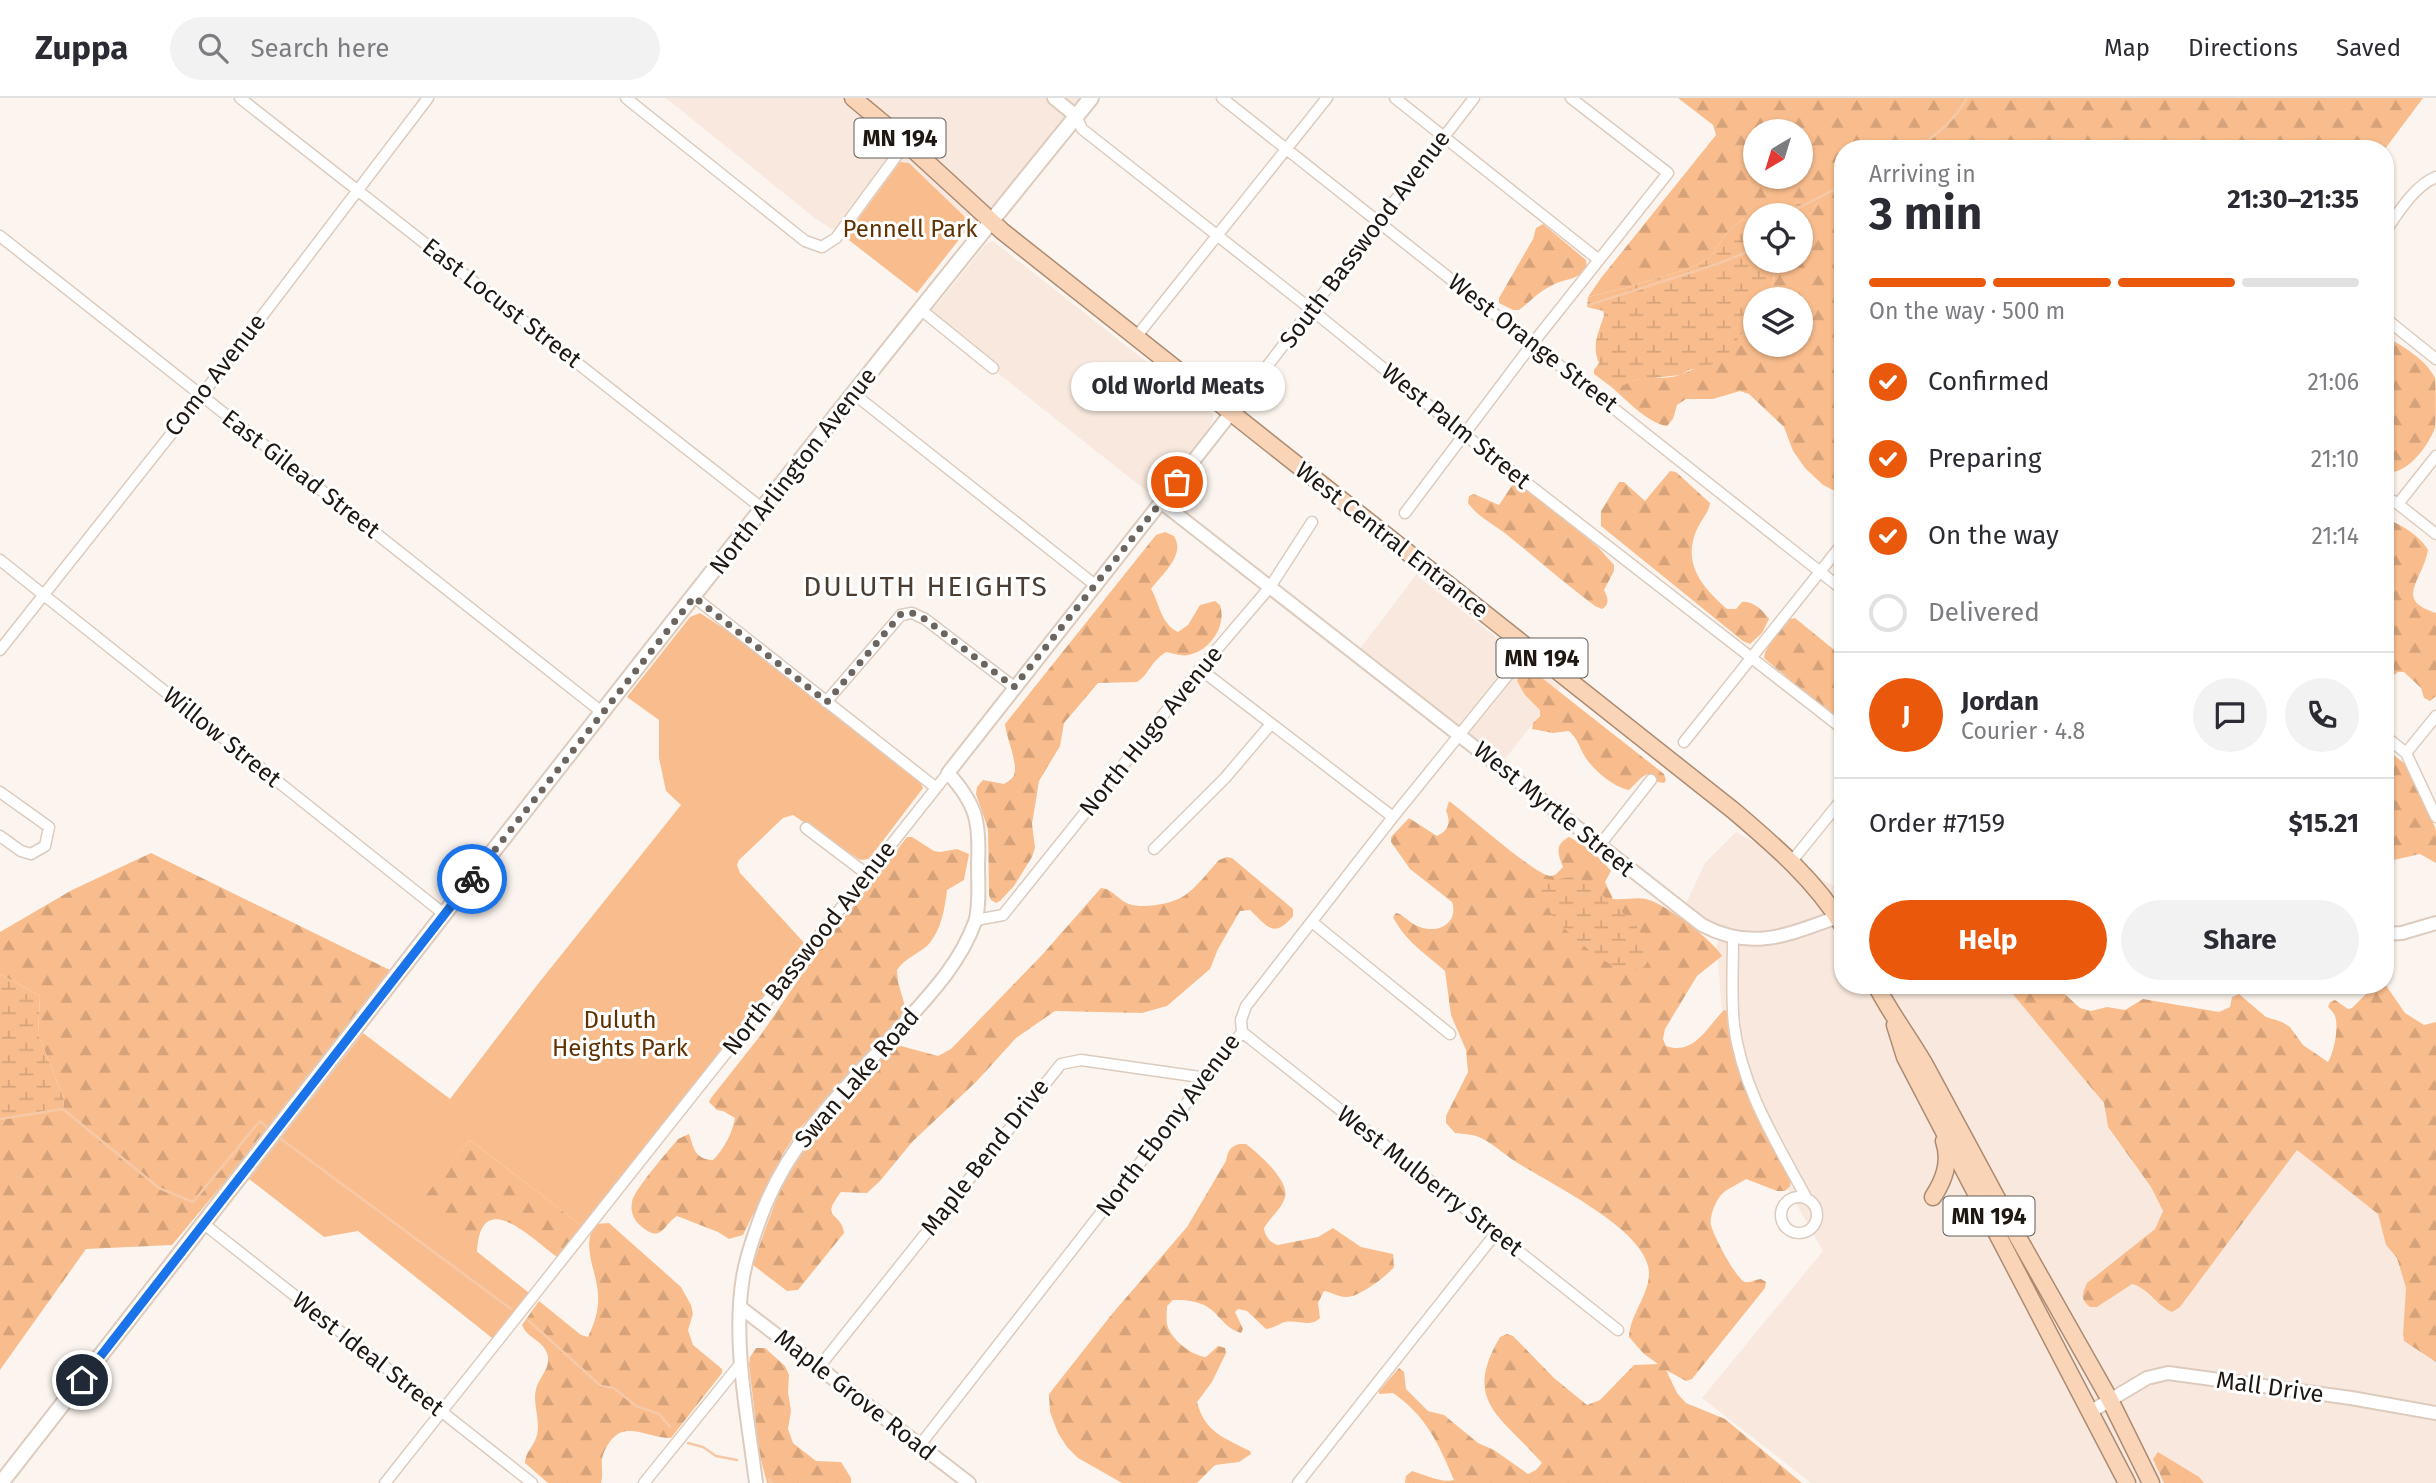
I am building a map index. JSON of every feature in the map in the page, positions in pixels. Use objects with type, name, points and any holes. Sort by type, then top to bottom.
[{"type":"highway","name":"MN 194","points":[[853,98],[991,222]]},
{"type":"highway","name":"West Central Entrance","points":[[991,222],[1715,796],[1792,861],[1834,911]]},
{"type":"highway","name":"MN 194","points":[[1881,994],[1925,1065],[2008,1220],[2110,1400],[2151,1483]]},
{"type":"highway","name":"MN 194","points":[[1894,1019],[1902,1051],[2127,1483]]},
{"type":"highway","points":[[1935,1112],[1947,1147],[1948,1161],[1940,1186],[1933,1197],[1958,1185],[1984,1205]]},
{"type":"main road","name":"North Arlington Avenue","points":[[1,1483],[444,914],[920,309],[1090,98]]},
{"type":"street","name":"East Locust Street","points":[[240,98],[763,509]]},
{"type":"street","name":"Como Avenue","points":[[0,650],[202,395],[428,98]]},
{"type":"street","points":[[626,98],[806,241],[822,247],[836,238],[906,143]]},
{"type":"street","points":[[1054,98],[1076,116]]},
{"type":"street","name":"West Orange Street","points":[[1222,98],[1834,583]]},
{"type":"street","points":[[1136,337],[1327,98]]},
{"type":"street","points":[[1395,98],[1599,260]]},
{"type":"street","name":"South Basswood Avenue","points":[[1231,413],[1474,98]]},
{"type":"street","points":[[1405,513],[1668,173],[1571,98]]},
{"type":"street","name":"West Palm Street","points":[[1076,116],[1082,129],[1217,234],[1465,435],[1834,722]]},
{"type":"street","points":[[2394,220],[2427,180],[2436,177]]},
{"type":"street","name":"East Gilead Street","points":[[0,236],[603,713]]},
{"type":"street","points":[[920,309],[993,368]]},
{"type":"street","points":[[2394,325],[2436,359]]},
{"type":"street","points":[[854,394],[1095,585]]},
{"type":"street","name":"North Basswood Avenue","points":[[385,1483],[1231,413]]},
{"type":"street","points":[[2398,503],[2436,457]]},
{"type":"street","points":[[2394,501],[2436,534]]},
{"type":"street","name":"West Myrtle Street","points":[[1161,502],[1690,917],[1733,938]]},
{"type":"street","name":"North Hugo Avenue","points":[[976,920],[1003,915],[1269,587],[1312,522]]},
{"type":"street","points":[[1684,742],[1834,554]]},
{"type":"street","name":"Willow Street","points":[[0,560],[444,914]]},
{"type":"street","points":[[694,597],[935,787]]},
{"type":"street","points":[[827,702],[901,614],[912,613],[925,619],[1014,687]]},
{"type":"street","points":[[1200,669],[1393,817]]},
{"type":"street","name":"North Ebony Avenue","points":[[920,1445],[1242,1032],[1243,1010],[1511,671]]},
{"type":"street","points":[[2406,753],[2436,716]]},
{"type":"street","points":[[1154,849],[1225,778],[1271,724]]},
{"type":"street","points":[[2394,743],[2406,753],[2436,817]]},
{"type":"street","name":"Swan Lake Road","points":[[756,1483],[741,1363],[740,1307],[747,1261],[765,1207],[790,1155],[813,1124],[948,975],[976,920],[979,852],[977,819],[966,792],[948,773]]},
{"type":"street","points":[[1599,846],[1651,780]]},
{"type":"street","points":[[0,792],[50,827],[46,846],[31,854],[21,851],[0,836]]},
{"type":"street","points":[[1792,861],[1834,809]]},
{"type":"street","points":[[806,828],[868,875]]},
{"type":"street","points":[[1807,1199],[1757,1105],[1745,1073],[1734,1026],[1733,938],[1766,939],[1834,921]]},
{"type":"street","points":[[1311,922],[1450,1034]]},
{"type":"street","points":[[2394,933],[2436,923]]},
{"type":"street","name":"West Mulberry Street","points":[[1242,1032],[1618,1329]]},
{"type":"street","name":"Maple Bend Drive","points":[[819,1367],[1061,1063],[1081,1060],[1207,1078]]},
{"type":"street","name":"West Ideal Street","points":[[204,1224],[532,1483]]},
{"type":"street","points":[[1298,1483],[1496,1233]]},
{"type":"street","name":"Maple Grove Road","points":[[740,1307],[969,1483]]},
{"type":"street","points":[[644,1483],[741,1363]]},
{"type":"street","name":"Mall Drive","points":[[2090,1412],[2147,1378],[2168,1373],[2351,1398],[2436,1413]]},
{"type":"shaded area","points":[[666,98],[1083,98],[975,229],[909,163],[900,162],[845,237],[816,219]]},
{"type":"shaded area","points":[[993,241],[1213,414],[1207,431],[1154,497],[999,374],[998,366],[931,312],[986,244]]},
{"type":"shaded area","points":[[1416,575],[1561,687],[1502,763],[1359,650]]},
{"type":"shaded area","points":[[1736,832],[1834,886],[1834,994],[2013,994],[2104,1103],[2108,1128],[2151,1187],[2163,1211],[2155,1229],[2087,1283],[2123,1289],[2131,1284],[2139,1286],[2165,1309],[2180,1307],[2297,1150],[2378,1214],[2386,1245],[2397,1258],[2406,1288],[2404,1341],[2436,1362],[2436,1483],[1811,1483],[1702,1398],[1823,1251],[1740,1105],[1723,1026],[1717,946],[1721,928],[1700,919],[1685,906],[1705,863]]},
{"type":"green space","points":[[1678,98],[2423,98],[2392,140],[1834,140],[1834,490],[1823,485],[1805,468],[1793,451],[1784,427],[1749,394],[1740,391],[1713,399],[1686,399],[1677,405],[1673,419],[1667,426],[1644,415],[1610,386],[1641,379],[1675,376],[1690,371],[1732,342],[1743,330],[1743,357],[1813,357],[1813,287],[1771,287],[1775,273],[1813,273],[1813,208],[1820,199],[1798,203],[1743,203],[1743,219],[1726,234],[1710,258],[1688,269],[1588,297],[1716,135],[1713,125]]},
{"type":"green space","name":"Pennell Park","points":[[900,162],[909,163],[965,217],[965,232],[917,293],[845,237]]},
{"type":"green space","points":[[1818,197],[1820,199],[1813,208],[1813,203],[1798,203]]},
{"type":"green space","points":[[1743,219],[1743,273],[1775,273],[1771,287],[1743,287],[1743,332],[1727,355],[1710,365],[1689,370],[1681,375],[1635,380],[1624,385],[1610,386],[1594,374],[1599,363],[1597,339],[1604,315],[1603,311],[1587,307],[1588,297],[1688,269],[1710,258],[1726,234]]},
{"type":"green space","points":[[1543,224],[1586,260],[1587,269],[1577,276],[1546,288],[1519,310],[1513,310],[1499,303],[1499,298],[1533,239],[1536,228]]},
{"type":"green space","points":[[2394,342],[2420,359],[2435,378],[2435,428],[2422,451],[2409,465],[2394,472]]},
{"type":"green space","points":[[1670,471],[1676,472],[1710,503],[1693,540],[1693,562],[1702,582],[1727,609],[1736,609],[1742,602],[1750,603],[1769,619],[1762,633],[1750,644],[1601,526],[1601,511],[1619,482],[1624,482],[1645,501]]},
{"type":"green space","points":[[1513,484],[1526,489],[1598,547],[1614,565],[1614,571],[1604,590],[1607,598],[1605,607],[1602,609],[1595,606],[1468,503],[1469,496],[1474,494],[1499,505]]},
{"type":"green space","points":[[2394,522],[2411,532],[2428,550],[2413,595],[2423,608],[2436,613],[2436,696],[2430,701],[2424,698],[2421,688],[2404,672],[2394,675]]},
{"type":"green space","points":[[1165,532],[1174,536],[1177,550],[1171,564],[1151,589],[1167,624],[1178,632],[1188,625],[1200,605],[1215,601],[1220,605],[1222,613],[1219,629],[1210,643],[1196,653],[1183,656],[1166,652],[1137,682],[1098,683],[1064,723],[1060,746],[1039,781],[1032,824],[1035,848],[1032,857],[1014,886],[996,903],[989,895],[988,829],[976,794],[977,787],[983,780],[1004,784],[1013,777],[1014,759],[1005,724],[1156,535]]},
{"type":"green space","name":"Duluth Heights Park","points":[[700,613],[734,635],[920,782],[923,788],[869,859],[860,860],[793,815],[783,818],[739,860],[737,865],[740,873],[809,948],[586,1229],[470,1140],[418,1205],[533,1296],[497,1342],[358,1231],[324,1237],[249,1179],[363,1033],[450,1099],[681,805],[666,791],[659,758],[659,720],[627,697],[690,617]]},
{"type":"green space","points":[[1795,618],[1834,650],[1834,714],[1764,658],[1774,637],[1790,619]]},
{"type":"green space","points":[[1528,667],[1664,774],[1664,783],[1648,774],[1629,790],[1623,788],[1592,766],[1569,731],[1553,733],[1532,729],[1533,723],[1540,716],[1540,710],[1525,695],[1517,681],[1521,671]]},
{"type":"green space","points":[[2394,755],[2410,768],[2436,830],[2436,863],[2420,854],[2394,860]]},
{"type":"green space","points":[[1449,801],[1530,866],[1550,876],[1563,867],[1559,854],[1561,843],[1569,837],[1575,840],[1611,871],[1605,882],[1613,899],[1642,898],[1654,902],[1699,932],[1722,956],[1697,976],[1665,1029],[1663,1039],[1666,1046],[1684,1047],[1699,1038],[1724,1010],[1727,1011],[1733,1054],[1747,1094],[1788,1170],[1791,1177],[1790,1186],[1785,1191],[1777,1191],[1746,1179],[1720,1197],[1711,1222],[1720,1247],[1741,1279],[1747,1282],[1761,1279],[1766,1282],[1765,1288],[1692,1379],[1686,1381],[1666,1370],[1677,1393],[1686,1403],[1725,1419],[1802,1483],[1405,1483],[1406,1476],[1412,1471],[1438,1480],[1454,1480],[1437,1443],[1423,1421],[1393,1393],[1379,1394],[1399,1368],[1404,1372],[1406,1389],[1428,1411],[1444,1415],[1478,1443],[1494,1450],[1528,1474],[1542,1463],[1501,1420],[1486,1394],[1485,1378],[1489,1359],[1500,1337],[1507,1334],[1513,1336],[1554,1378],[1587,1405],[1600,1400],[1634,1365],[1658,1364],[1644,1354],[1629,1337],[1649,1275],[1641,1251],[1629,1237],[1573,1195],[1486,1141],[1455,1133],[1446,1123],[1446,1116],[1468,1072],[1466,1050],[1451,1015],[1445,971],[1410,940],[1393,917],[1396,913],[1420,927],[1440,928],[1450,921],[1452,902],[1410,869],[1391,842],[1391,837],[1409,818],[1437,836],[1441,834],[1448,825],[1446,811]]},
{"type":"green space","points":[[907,837],[912,837],[934,851],[957,849],[969,854],[964,880],[947,890],[942,919],[936,933],[928,945],[897,970],[906,1010],[904,1016],[800,1128],[784,1152],[743,1235],[729,1239],[677,1216],[658,1233],[649,1232],[637,1222],[632,1213],[632,1202],[638,1189],[678,1139],[689,1134],[698,1155],[707,1159],[713,1160],[721,1151],[735,1118],[717,1110],[709,1102],[711,1098],[760,1036],[816,954]]},
{"type":"green space","points":[[151,853],[398,974],[172,1245],[86,1249],[0,1370],[0,1119],[63,1109],[64,1099],[38,1034],[40,996],[0,974],[0,932],[72,890]]},
{"type":"green space","points":[[1232,858],[1293,909],[1293,916],[1286,923],[1276,929],[1271,928],[1250,910],[1240,911],[1210,969],[1167,1006],[1142,1013],[1055,1011],[1016,1038],[976,1082],[913,1141],[867,1193],[841,1192],[831,1212],[844,1233],[798,1290],[787,1291],[753,1265],[778,1196],[798,1156],[834,1109],[889,1052],[901,1046],[938,1056],[951,1049],[1042,955],[1101,888],[1109,890],[1129,904],[1150,906],[1165,903],[1184,896],[1219,860]]},
{"type":"green space","points":[[1571,877],[1592,887],[1634,923],[1648,950],[1645,966],[1638,970],[1626,970],[1600,958],[1555,918],[1538,890],[1538,878],[1553,880]]},
{"type":"green space","points":[[0,974],[40,996],[38,1034],[64,1099],[63,1109],[0,1119]]},
{"type":"green space","points":[[2013,994],[2065,994],[2080,1008],[2091,1011],[2107,1007],[2125,1010],[2143,999],[2219,1012],[2230,1007],[2232,997],[2239,994],[2266,1017],[2290,1027],[2303,1045],[2328,1062],[2334,1046],[2336,1027],[2335,1015],[2328,1007],[2330,1002],[2335,1000],[2348,1009],[2366,994],[2392,994],[2405,1013],[2424,1025],[2436,1022],[2436,1362],[2404,1341],[2406,1288],[2397,1258],[2386,1245],[2378,1214],[2297,1150],[2180,1307],[2172,1312],[2143,1289],[2132,1284],[2097,1307],[2090,1307],[2083,1296],[2087,1283],[2155,1229],[2163,1211],[2151,1187],[2108,1127],[2104,1103]]},
{"type":"green space","points":[[470,1140],[586,1229],[561,1260],[523,1231],[498,1219],[488,1222],[480,1232],[477,1253],[417,1205]]},
{"type":"green space","points":[[1239,1144],[1246,1144],[1259,1155],[1284,1185],[1284,1200],[1264,1228],[1270,1241],[1278,1245],[1318,1237],[1333,1228],[1361,1247],[1393,1254],[1394,1267],[1358,1294],[1343,1297],[1324,1291],[1318,1303],[1320,1318],[1311,1323],[1287,1322],[1266,1329],[1247,1311],[1238,1309],[1235,1312],[1243,1329],[1241,1333],[1229,1327],[1204,1305],[1173,1300],[1167,1306],[1167,1322],[1172,1335],[1182,1346],[1194,1354],[1206,1357],[1218,1346],[1225,1348],[1226,1353],[1212,1382],[1197,1402],[1205,1421],[1217,1433],[1251,1454],[1239,1462],[1215,1465],[1197,1483],[1122,1483],[1078,1458],[1067,1447],[1050,1412],[1049,1394],[1112,1314],[1187,1227],[1230,1150]]},
{"type":"green space","points":[[609,1223],[681,1287],[693,1314],[688,1330],[693,1345],[722,1369],[722,1373],[671,1438],[632,1431],[616,1435],[603,1455],[601,1483],[548,1483],[525,1463],[538,1432],[535,1395],[547,1368],[548,1358],[545,1349],[522,1325],[539,1301],[581,1335],[588,1337],[596,1316],[598,1300],[589,1241],[596,1224]]},
{"type":"green space","points":[[756,1348],[765,1348],[785,1366],[789,1375],[791,1411],[788,1429],[793,1443],[816,1461],[841,1462],[851,1478],[851,1483],[767,1483],[759,1452],[749,1364]]},
{"type":"green space","points":[[2158,1452],[2199,1477],[2204,1483],[2164,1483],[2153,1459]]},
{"type":"waterway","points":[[1928,140],[1956,114],[1967,98]]},
{"type":"waterway","points":[[1808,203],[1834,190]]},
{"type":"waterway","points":[[1589,305],[1743,254]]},
{"type":"waterway","points":[[0,1119],[63,1109],[159,1188],[193,1202],[260,1121],[269,1129]]},
{"type":"waterway","points":[[277,1136],[511,1309]]},
{"type":"waterway","points":[[529,1321],[601,1386],[614,1388],[636,1406],[659,1414],[670,1427]]},
{"type":"waterway","points":[[688,1443],[703,1447],[716,1456],[737,1460]]},
{"type":"waterway","points":[[769,1479],[772,1483]]},
{"type":"way so far","points":[[472,879],[694,597],[827,702],[901,614],[912,613],[925,619],[1014,687],[1177,482]]},
{"type":"place","name":"Old World Meats","points":[[1177,482]]},
{"type":"district","name":"DULUTH HEIGHTS","points":[[926,586]]},
{"type":"route","points":[[82,1380],[472,879]]}]
